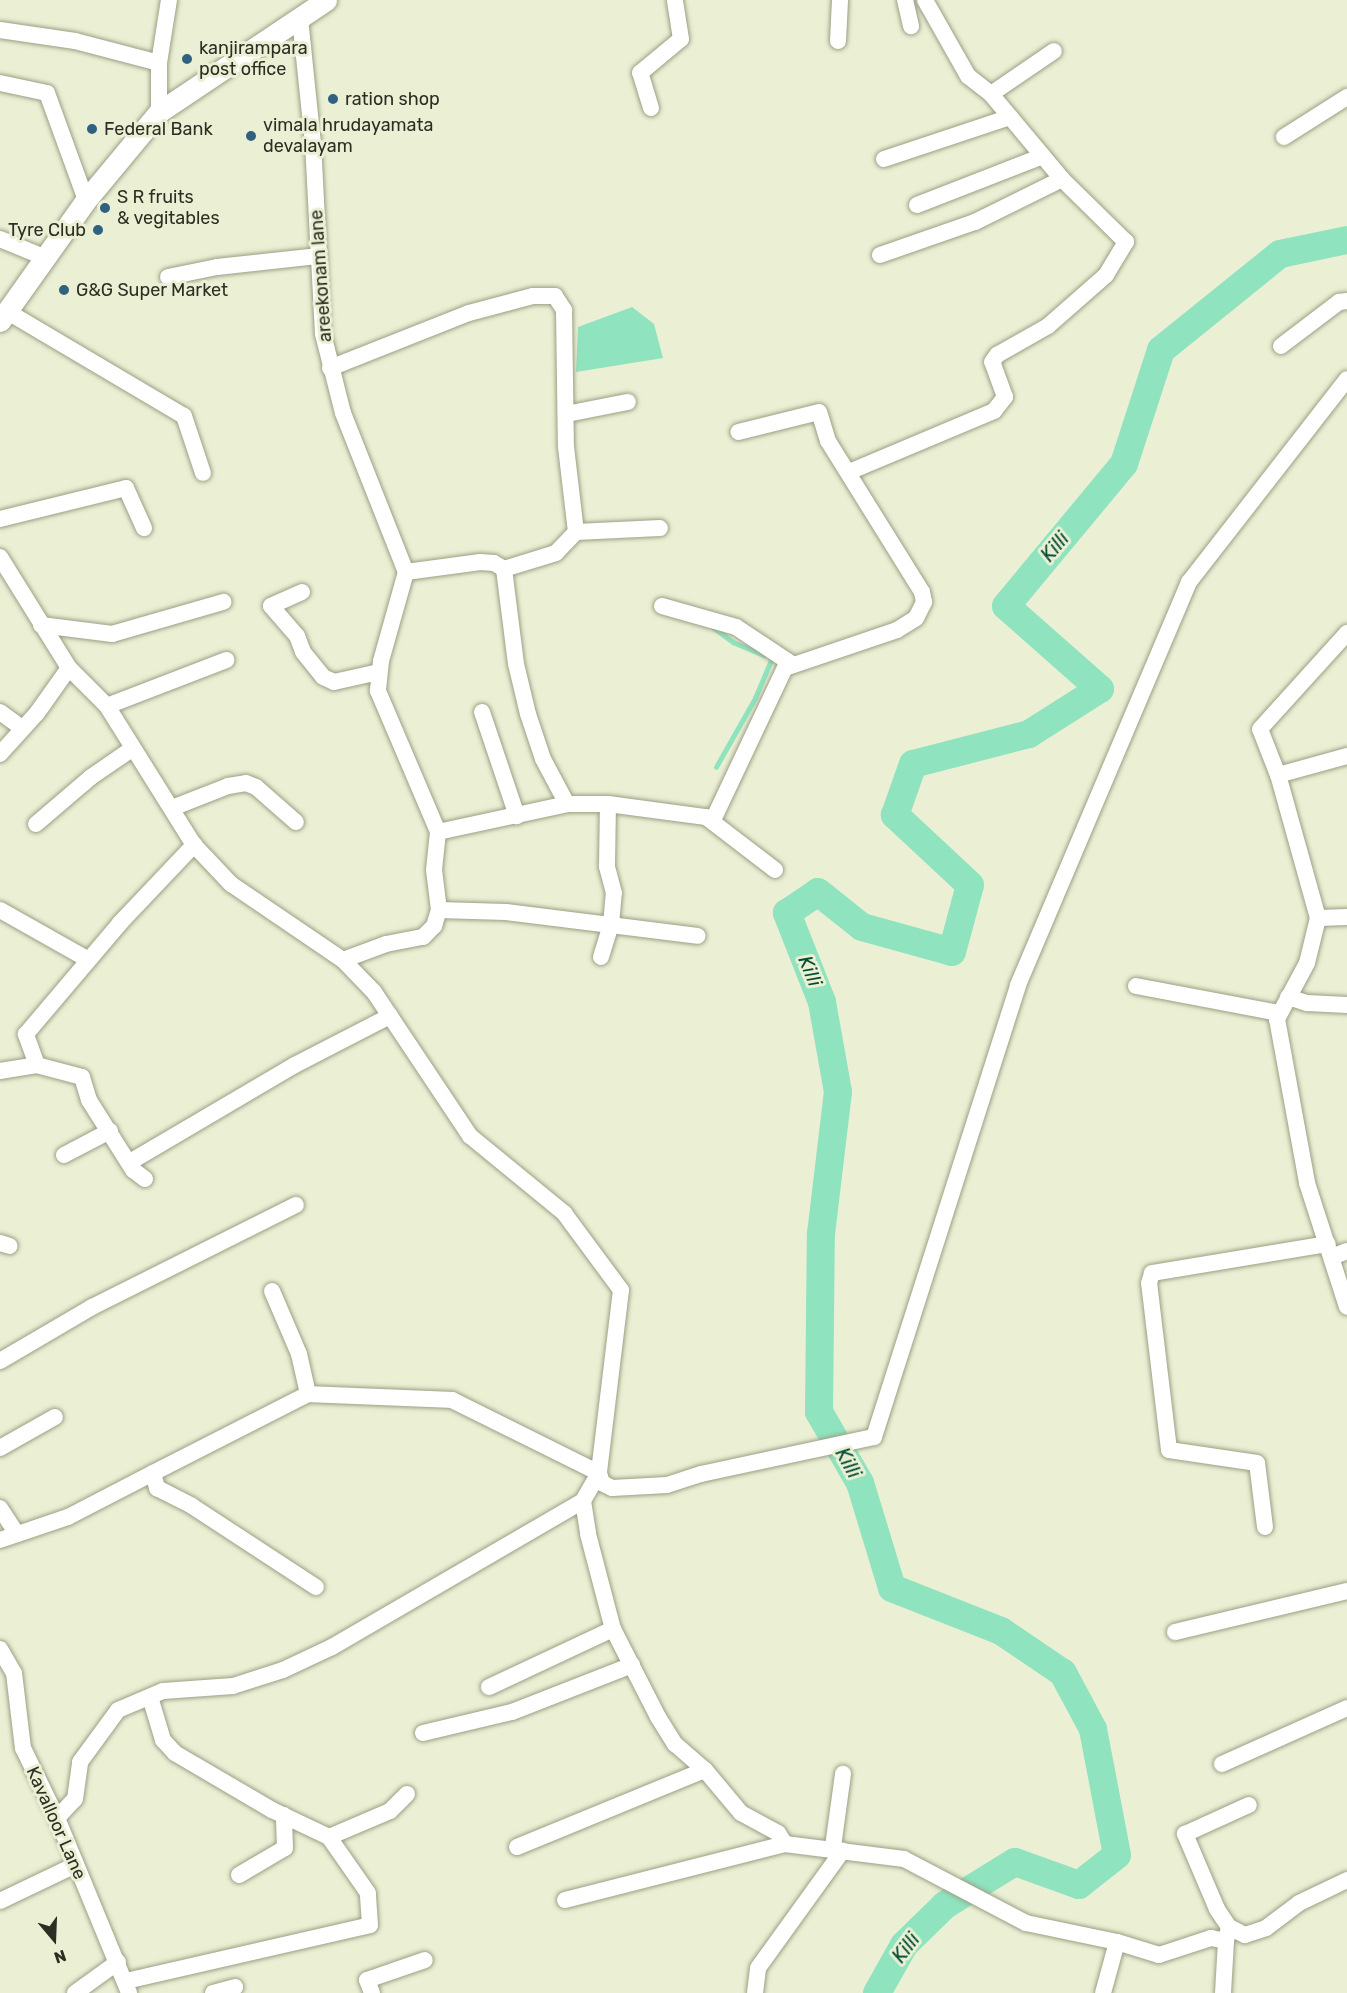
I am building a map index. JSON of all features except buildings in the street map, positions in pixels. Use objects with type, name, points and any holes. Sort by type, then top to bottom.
[{"type":"main road","points":[[4,317],[86,200],[159,112],[326,0]]},
{"type":"street","points":[[159,112],[159,63],[169,0]]},
{"type":"street","points":[[651,108],[640,73],[681,39],[675,0]]},
{"type":"street","points":[[838,41],[840,0]]},
{"type":"street","points":[[904,0],[911,26]]},
{"type":"street","points":[[849,472],[994,411],[1005,397],[992,362],[997,355],[1048,326],[1106,275],[1126,242],[1062,178],[991,94],[968,76],[926,0]]},
{"type":"street","name":"areekonam lane","points":[[300,18],[313,143],[320,296],[330,368],[343,413],[406,572]]},
{"type":"street","points":[[0,30],[75,41],[159,63]]},
{"type":"street","points":[[991,94],[1054,51]]},
{"type":"street","points":[[0,83],[47,93],[86,200]]},
{"type":"street","points":[[1284,137],[1347,97]]},
{"type":"street","points":[[884,159],[1010,117]]},
{"type":"street","points":[[917,205],[1043,156]]},
{"type":"street","points":[[880,255],[975,222],[1062,178]]},
{"type":"street","points":[[0,239],[46,258]]},
{"type":"street","points":[[168,277],[217,267],[319,256]]},
{"type":"street","points":[[330,368],[469,313],[547,294],[555,296],[564,310],[566,414],[576,532]]},
{"type":"street","points":[[1281,346],[1340,302],[1347,301]]},
{"type":"street","points":[[4,317],[184,416],[203,473]]},
{"type":"street","points":[[0,556],[40,625],[69,668],[107,706],[194,845],[231,884],[343,960],[374,992],[470,1136],[564,1213],[621,1290],[599,1473],[602,1483],[612,1488],[666,1485],[700,1474],[779,1460],[874,1437],[1018,984],[1189,582],[1347,379]]},
{"type":"street","points":[[566,414],[628,402]]},
{"type":"street","points":[[713,820],[781,673],[792,664],[897,630],[916,618],[922,609],[922,592],[828,441],[819,412],[738,432]]},
{"type":"street","points":[[0,519],[126,488],[144,528]]},
{"type":"street","points":[[343,960],[386,944],[423,936],[434,926],[439,910],[434,870],[438,832],[378,691],[380,667],[406,572],[480,562],[494,563],[504,569],[556,553],[576,532],[660,528]]},
{"type":"street","points":[[504,569],[516,664],[528,714],[543,759],[567,804]]},
{"type":"street","points":[[302,592],[271,606],[297,636],[303,652],[323,677],[334,682],[380,667]]},
{"type":"street","points":[[40,625],[112,634],[223,602]]},
{"type":"street","points":[[662,606],[736,627],[792,664]]},
{"type":"street","points":[[1347,633],[1260,729],[1278,775],[1318,918],[1307,963],[1277,1020],[1307,1183],[1335,1251],[1347,1308]]},
{"type":"street","points":[[107,706],[226,660]]},
{"type":"street","points":[[0,754],[69,668]]},
{"type":"street","points":[[0,712],[22,728]]},
{"type":"street","points":[[482,712],[517,816]]},
{"type":"street","points":[[36,824],[91,777],[133,748]]},
{"type":"street","points":[[1278,775],[1347,756]]},
{"type":"street","points":[[172,808],[228,786],[246,783],[256,787],[296,822]]},
{"type":"street","points":[[438,832],[567,804],[608,804],[691,813],[713,820],[776,870]]},
{"type":"street","points":[[601,957],[611,925],[614,893],[607,866],[608,804]]},
{"type":"street","points":[[37,1065],[26,1034],[87,959],[194,845]]},
{"type":"street","points":[[0,910],[87,959]]},
{"type":"street","points":[[439,910],[506,912],[698,936]]},
{"type":"street","points":[[1318,918],[1347,917]]},
{"type":"street","points":[[1136,986],[1279,1013]]},
{"type":"street","points":[[1288,997],[1307,1003],[1347,1005]]},
{"type":"street","points":[[130,1162],[295,1065],[390,1016]]},
{"type":"street","points":[[0,1071],[37,1065],[82,1077],[89,1100],[130,1162],[145,1179]]},
{"type":"street","points":[[64,1155],[110,1131]]},
{"type":"street","points":[[0,1361],[92,1307],[296,1205]]},
{"type":"street","points":[[1266,1527],[1257,1463],[1169,1450],[1149,1283],[1152,1273],[1335,1251]]},
{"type":"street","points":[[272,1290],[299,1354],[308,1394]]},
{"type":"street","points":[[0,1540],[68,1517],[308,1394],[452,1400],[599,1473]]},
{"type":"street","points":[[0,1448],[56,1417]]},
{"type":"street","points":[[153,1473],[157,1488],[192,1506],[316,1587]]},
{"type":"street","points":[[57,1818],[75,1798],[80,1762],[118,1710],[163,1690],[232,1686],[283,1670],[332,1647],[583,1500],[599,1473]]},
{"type":"street","points":[[583,1500],[613,1629],[675,1744],[705,1770],[741,1813],[778,1833],[786,1844]]},
{"type":"street","points":[[0,1508],[17,1534]]},
{"type":"street","points":[[1175,1632],[1347,1592]]},
{"type":"street","points":[[489,1687],[613,1629]]},
{"type":"street","name":"Kavalloor Lane","points":[[0,1649],[23,1748],[57,1818],[128,1987]]},
{"type":"street","points":[[423,1733],[512,1713],[632,1665]]},
{"type":"street","points":[[128,1987],[370,1925],[368,1893],[329,1837],[284,1815],[175,1753],[163,1740],[150,1696]]},
{"type":"street","points":[[1222,1764],[1347,1707]]},
{"type":"street","points":[[517,1846],[705,1770]]},
{"type":"street","points":[[755,1993],[758,1968],[838,1848],[843,1774]]},
{"type":"street","points":[[329,1837],[390,1811],[407,1794]]},
{"type":"street","points":[[1223,1993],[1227,1934],[1185,1834],[1249,1805]]},
{"type":"street","points":[[238,1875],[285,1848],[284,1815]]},
{"type":"street","points":[[565,1900],[786,1844],[838,1848],[904,1859],[950,1882],[994,1909],[1026,1923],[1117,1942],[1159,1955],[1210,1938],[1227,1934],[1245,1935],[1266,1928],[1299,1903],[1347,1880]]},
{"type":"street","points":[[0,1901],[75,1865]]},
{"type":"street","points":[[1103,1993],[1117,1942]]},
{"type":"street","points":[[372,1993],[367,1980],[425,1960]]},
{"type":"street","points":[[75,1993],[118,1962]]},
{"type":"street","points":[[213,1993],[235,1987]]},
{"type":"shaded area","points":[[632,307],[654,324],[663,358],[576,372],[578,327]]},
{"type":"waterway","name":"Killi","points":[[877,1993],[904,1945],[945,1905],[1015,1862],[1079,1885],[1117,1855],[1093,1729],[1063,1673],[1001,1631],[892,1588],[860,1483],[819,1412],[821,1234],[838,1092],[822,1002],[787,913],[818,892],[862,927],[952,952],[970,885],[895,815],[913,764],[1029,734],[1100,689],[1006,606],[1124,464],[1161,350],[1280,254],[1347,240]]},
{"type":"waterway","points":[[714,628],[733,642],[764,655]]},
{"type":"waterway","points":[[716,767],[755,698],[772,658]]},
{"type":"place","name":"kanjirampara post office","points":[[187,59]]},
{"type":"place","name":"ration shop","points":[[333,99]]},
{"type":"place","name":"Federal Bank","points":[[92,129]]},
{"type":"place","name":"vimala hrudayamata devalayam","points":[[251,136]]},
{"type":"place","name":"S R fruits & vegitables","points":[[105,208]]},
{"type":"place","name":"Tyre Club","points":[[98,230]]},
{"type":"place","name":"G&G Super Market","points":[[64,290]]}]
